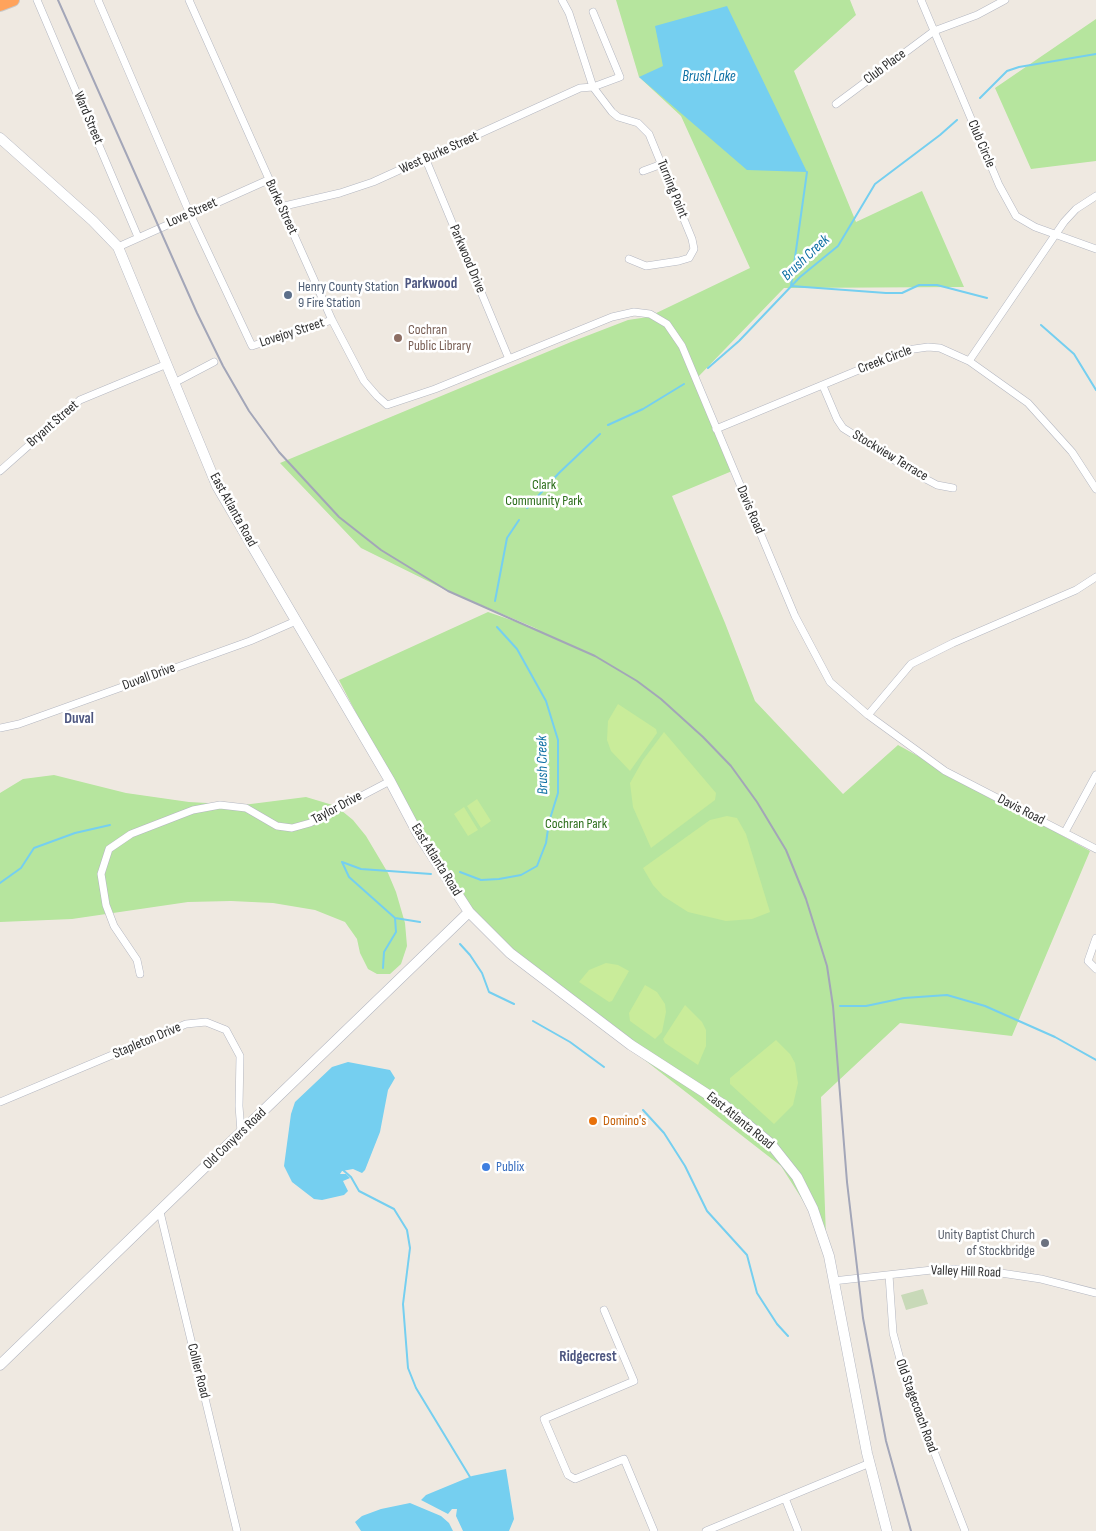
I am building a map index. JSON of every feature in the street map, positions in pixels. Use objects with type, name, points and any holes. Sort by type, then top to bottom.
[{"type":"highway","points":[[0,5],[13,0]]},
{"type":"street","name":"Ward Street","points":[[37,0],[138,237]]},
{"type":"street","name":"Burke Street","points":[[189,0],[332,320],[364,381],[387,405]]},
{"type":"street","name":"Turning Point","points":[[562,0],[569,13],[593,87],[618,117],[638,123],[643,127],[654,144],[692,239],[694,249],[689,258],[662,265],[646,266],[629,260]]},
{"type":"street","name":"Club Circle","points":[[921,0],[1007,202],[1016,216],[1035,226],[1096,249]]},
{"type":"street","name":"Club Place","points":[[836,104],[934,31],[977,15],[1006,0]]},
{"type":"street","points":[[100,1],[190,214]]},
{"type":"street","name":"West Burke Street","points":[[280,207],[373,182],[426,160],[580,88],[593,87],[620,77],[594,12]]},
{"type":"street","name":"East Atlanta Road","points":[[0,138],[93,221],[118,248],[217,486],[390,781],[416,832],[469,912],[510,953],[631,1045],[724,1105],[770,1143],[798,1177],[807,1194],[825,1243],[870,1463],[887,1531]]},
{"type":"street","name":"Parkwood Drive","points":[[426,160],[509,359]]},
{"type":"street","points":[[643,171],[662,164]]},
{"type":"street","name":"Love Street","points":[[118,248],[138,237],[268,180]]},
{"type":"street","points":[[969,361],[1070,214],[1096,196]]},
{"type":"street","name":"Lovejoy Street","points":[[190,214],[252,346],[332,320]]},
{"type":"street","name":"Davis Road","points":[[387,405],[435,389],[612,318],[634,312],[650,314],[667,324],[682,346],[795,616],[830,682],[868,715],[945,771],[1096,849]]},
{"type":"street","name":"Creek Circle","points":[[716,429],[917,348],[940,348],[969,361],[1028,403],[1051,426],[1072,452],[1096,489]]},
{"type":"street","points":[[174,383],[214,362]]},
{"type":"street","name":"Bryant Street","points":[[0,471],[80,400],[167,364]]},
{"type":"street","name":"Stockview Terrace","points":[[823,386],[836,419],[843,428],[920,476],[953,488]]},
{"type":"street","points":[[868,715],[911,664],[953,643],[1076,590],[1096,578]]},
{"type":"street","name":"Duvall Drive","points":[[0,728],[19,724],[250,641],[296,621]]},
{"type":"street","points":[[1065,832],[1096,775]]},
{"type":"street","name":"Taylor Drive","points":[[140,974],[136,960],[114,926],[106,906],[101,874],[109,849],[131,834],[193,810],[220,805],[246,808],[282,827],[292,828],[310,823],[390,781]]},
{"type":"street","name":"Old Conyers Road","points":[[0,1365],[469,912]]},
{"type":"street","points":[[1096,938],[1088,961],[1096,969]]},
{"type":"street","name":"Stapleton Drive","points":[[0,1102],[186,1024],[206,1022],[226,1030],[240,1056],[239,1106],[241,1132]]},
{"type":"street","name":"Collier Road","points":[[160,1212],[237,1531]]},
{"type":"street","name":"Valley Hill Road","points":[[833,1281],[941,1269],[974,1269],[1042,1279],[1096,1293]]},
{"type":"street","name":"Old Stagecoach Road","points":[[889,1275],[893,1333],[904,1374],[965,1531]]},
{"type":"street","points":[[604,1310],[634,1381],[544,1418],[568,1475],[575,1480],[624,1459],[654,1531]]},
{"type":"street","points":[[706,1531],[724,1528],[785,1498],[870,1463]]},
{"type":"street","points":[[785,1498],[798,1531]]},
{"type":"green space","points":[[616,0],[850,0],[856,15],[794,71],[856,222],[922,191],[964,287],[784,288],[698,377],[684,342],[667,331],[682,346],[716,429],[737,469],[672,496],[755,701],[843,794],[898,745],[1090,851],[1012,1036],[900,1023],[821,1097],[826,1237],[781,1166],[516,960],[466,915],[427,850],[339,680],[488,612],[540,630],[448,591],[361,548],[280,463],[571,342],[628,320],[648,317],[750,268],[681,116],[639,77]]},
{"type":"green space","points":[[1096,19],[1096,161],[1031,169],[995,88]]},
{"type":"green space","points":[[618,704],[656,729],[657,733],[630,771],[611,751],[607,740],[608,721]]},
{"type":"green space","points":[[664,732],[716,793],[715,800],[651,848],[633,807],[630,783],[643,760]]},
{"type":"green space","points":[[54,775],[126,793],[189,802],[243,805],[306,797],[336,806],[353,820],[366,836],[388,873],[396,892],[405,923],[407,946],[401,964],[390,974],[377,974],[368,969],[360,953],[357,939],[345,922],[315,910],[273,903],[231,901],[188,902],[72,919],[0,922],[0,793],[23,779]]},
{"type":"green space","points":[[477,799],[491,821],[481,828],[467,806]]},
{"type":"green space","points":[[464,807],[478,830],[468,836],[454,814]]},
{"type":"green space","points":[[727,816],[737,818],[746,834],[770,912],[752,919],[726,921],[688,912],[663,896],[653,885],[643,868],[710,820]]},
{"type":"green space","points":[[606,963],[618,965],[629,971],[612,1001],[609,1002],[579,982],[589,970]]},
{"type":"green space","points":[[645,985],[657,992],[665,1004],[666,1012],[662,1032],[655,1039],[630,1021],[629,1013]]},
{"type":"green space","points":[[685,1005],[702,1022],[706,1030],[706,1046],[698,1065],[665,1043],[663,1039]]},
{"type":"green space","points":[[776,1040],[790,1054],[795,1063],[798,1083],[793,1105],[774,1124],[730,1084],[730,1078]]},
{"type":"green space","points":[[923,1289],[928,1304],[906,1310],[901,1295]]},
{"type":"water","name":"Brush Lake","points":[[727,6],[807,172],[747,170],[639,77],[663,66],[655,26]]},
{"type":"water","points":[[348,1062],[390,1070],[395,1078],[388,1090],[380,1132],[365,1170],[362,1173],[353,1169],[342,1171],[340,1174],[346,1174],[350,1178],[343,1181],[348,1191],[344,1195],[322,1200],[314,1199],[292,1182],[284,1166],[291,1114],[295,1102],[332,1067]]},
{"type":"water","points":[[506,1469],[514,1519],[509,1531],[463,1531],[456,1516],[457,1509],[452,1509],[448,1514],[421,1500],[426,1495],[472,1476]]},
{"type":"water","points":[[410,1503],[441,1516],[449,1523],[453,1531],[361,1531],[355,1522],[362,1516],[381,1509]]},
{"type":"waterway","name":"Brush Creek","points":[[980,98],[1007,71],[1019,67],[1096,54]]},
{"type":"waterway","name":"Brush Creek","points":[[708,368],[739,341],[800,277],[838,246],[875,184],[957,120]]},
{"type":"waterway","points":[[791,286],[807,172]]},
{"type":"waterway","points":[[791,286],[902,293],[919,285],[937,285],[987,298]]},
{"type":"waterway","points":[[1041,325],[1074,354],[1096,390]]},
{"type":"waterway","name":"Brush Creek","points":[[608,425],[643,409],[684,384]]},
{"type":"waterway","name":"Brush Creek","points":[[527,508],[559,473],[600,434]]},
{"type":"waterway","name":"Brush Creek","points":[[495,601],[507,538],[519,520]]},
{"type":"waterway","name":"Brush Creek","points":[[460,872],[481,880],[499,879],[521,875],[537,866],[546,843],[549,822],[558,793],[558,740],[546,701],[517,649],[497,627]]},
{"type":"waterway","name":"Brush Creek","points":[[0,883],[21,868],[34,848],[75,833],[110,825]]},
{"type":"waterway","points":[[342,862],[349,877],[395,918],[396,932],[384,952],[383,968]]},
{"type":"waterway","name":"Brush Creek","points":[[342,862],[361,869],[431,874]]},
{"type":"waterway","points":[[395,918],[420,922]]},
{"type":"waterway","points":[[460,944],[482,973],[489,992],[514,1004]]},
{"type":"waterway","points":[[840,1006],[866,1006],[904,998],[947,995],[985,1006],[1055,1037],[1096,1060]]},
{"type":"waterway","points":[[533,1021],[570,1042],[604,1067]]},
{"type":"waterway","points":[[643,1110],[664,1133],[685,1166],[707,1211],[747,1255],[757,1293],[777,1324],[788,1336]]},
{"type":"waterway","points":[[343,1170],[351,1177],[359,1191],[394,1209],[407,1230],[410,1248],[403,1304],[408,1368],[416,1388],[470,1477]]},
{"type":"railway","points":[[58,0],[197,313],[223,366],[249,411],[279,452],[339,517],[381,550],[448,591],[595,656],[637,681],[661,699],[703,737],[731,766],[757,802],[786,850],[806,899],[827,966],[833,1006],[847,1182],[863,1318],[886,1441],[911,1531]]},
{"type":"place","name":"Henry County Station 9 Fire Station","points":[[288,295]]},
{"type":"place","name":"Cochran Public Library","points":[[398,338]]},
{"type":"place","name":"Domino's","points":[[593,1121]]},
{"type":"place","name":"Publix","points":[[486,1167]]},
{"type":"place","name":"Unity Baptist Church of Stockbridge","points":[[1045,1243]]},
{"type":"district","name":"Parkwood","points":[[431,284]]},
{"type":"district","name":"Duval","points":[[79,719]]},
{"type":"district","name":"Ridgecrest","points":[[588,1357]]},
{"type":"park label","name":"Clark Community Park","points":[[544,494]]},
{"type":"park label","name":"Cochran Park","points":[[576,824]]}]
